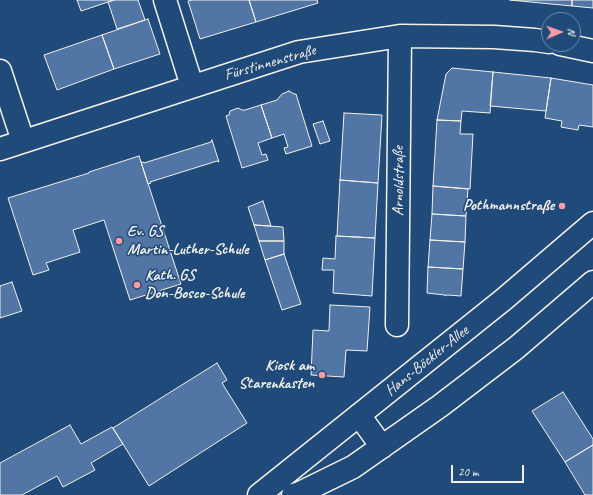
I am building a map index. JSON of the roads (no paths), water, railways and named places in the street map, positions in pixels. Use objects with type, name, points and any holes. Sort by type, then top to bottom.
[{"type":"street","points":[[165,0],[192,86]]},
{"type":"street","name":"Fürstinnenstraße","points":[[0,149],[299,52],[400,36],[494,37],[541,41]]},
{"type":"street","name":"Arnoldstraße","points":[[397,325],[400,36]]},
{"type":"street","points":[[581,48],[593,51]]},
{"type":"street","points":[[0,71],[23,141]]},
{"type":"street","name":"Hans-Böckler-Allee","points":[[258,495],[503,300],[593,223]]},
{"type":"street","points":[[293,495],[353,467],[440,406],[516,348],[593,282]]},
{"type":"street","points":[[360,415],[382,447]]},
{"type":"place","name":"Pothmannstraße","points":[[562,206]]},
{"type":"place","name":"Ev. GS Martin-Luther-Schule","points":[[119,241]]},
{"type":"place","name":"Kath. GS Don-Bosco-Schule","points":[[137,285]]},
{"type":"place","name":"Kiosk am Starenkasten","points":[[322,375]]}]
